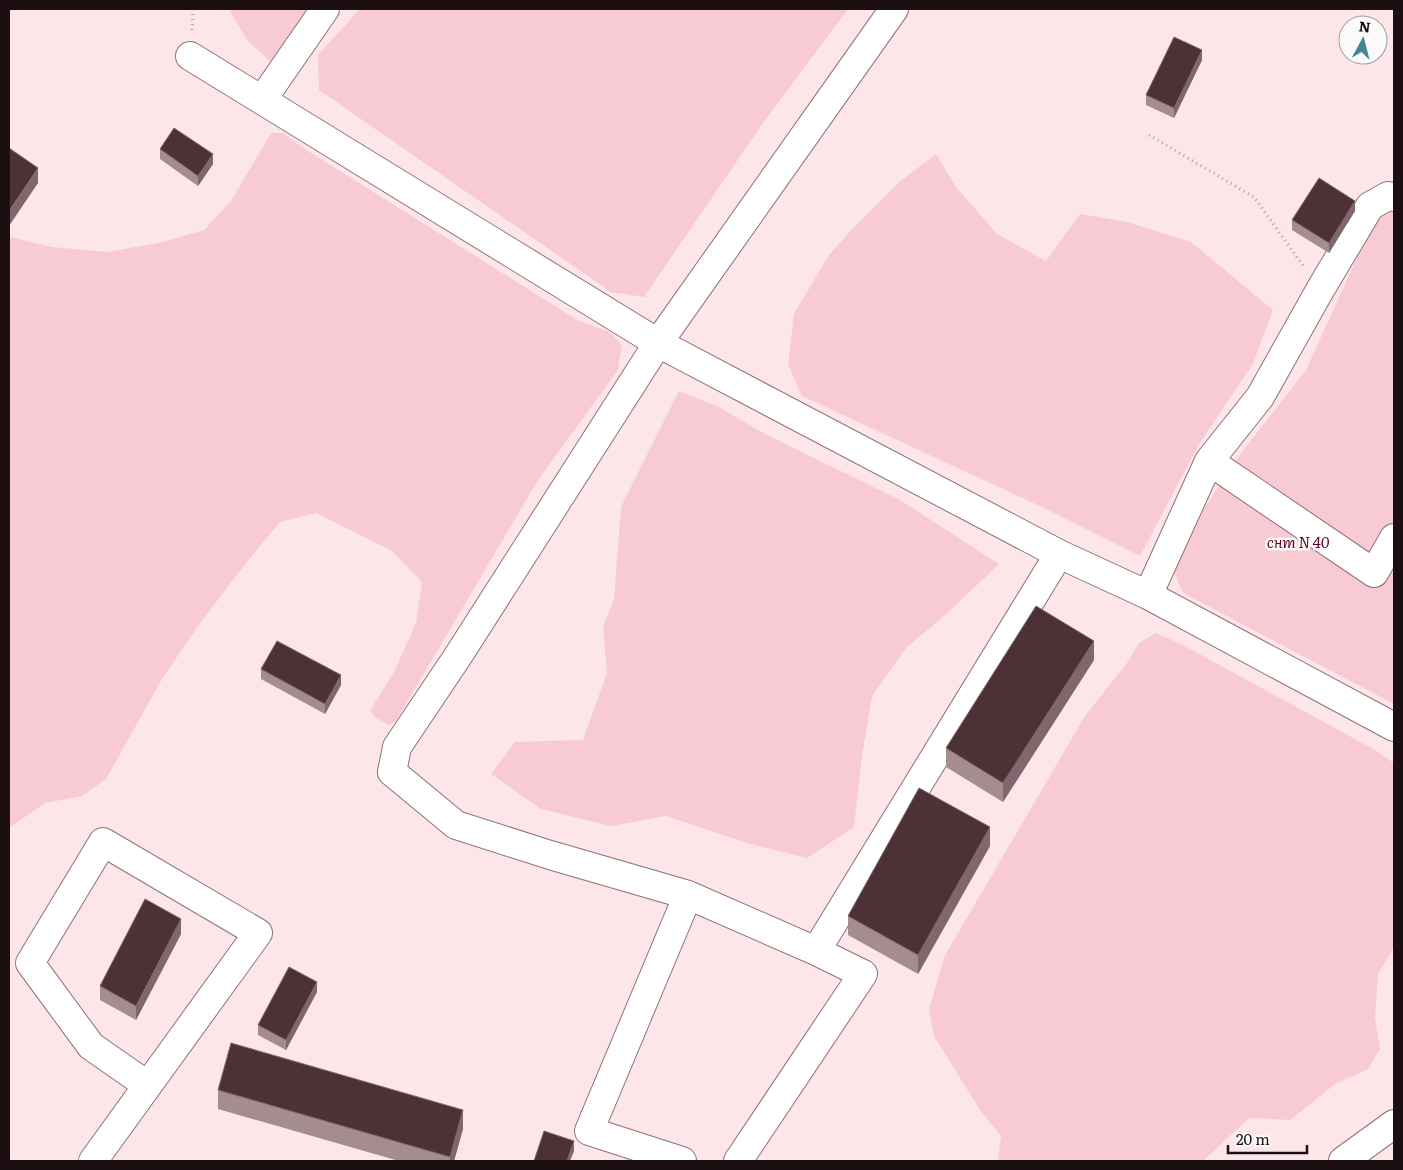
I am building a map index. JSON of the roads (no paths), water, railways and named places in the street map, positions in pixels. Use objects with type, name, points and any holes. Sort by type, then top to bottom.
[{"type":"lane","points":[[262,100],[325,9]]},
{"type":"lane","points":[[738,1161],[863,974],[816,951],[688,896],[456,825],[392,772],[397,748],[658,343],[894,9]]},
{"type":"lane","points":[[190,56],[658,343],[1059,554],[1148,595],[1394,727]]},
{"type":"lane","points":[[1148,595],[1209,460],[1260,397],[1370,206],[1388,196],[1394,197]]},
{"type":"lane","points":[[1209,460],[1374,573],[1394,538]]},
{"type":"lane","points":[[816,951],[1059,554]]},
{"type":"lane","points":[[93,1161],[258,933],[103,842],[30,963],[91,1046],[147,1085]]},
{"type":"lane","points":[[682,1161],[589,1131],[688,896]]},
{"type":"lane","points":[[1344,1161],[1394,1124]]},
{"type":"park label","name":"снт N 40","points":[[1298,543]]}]
